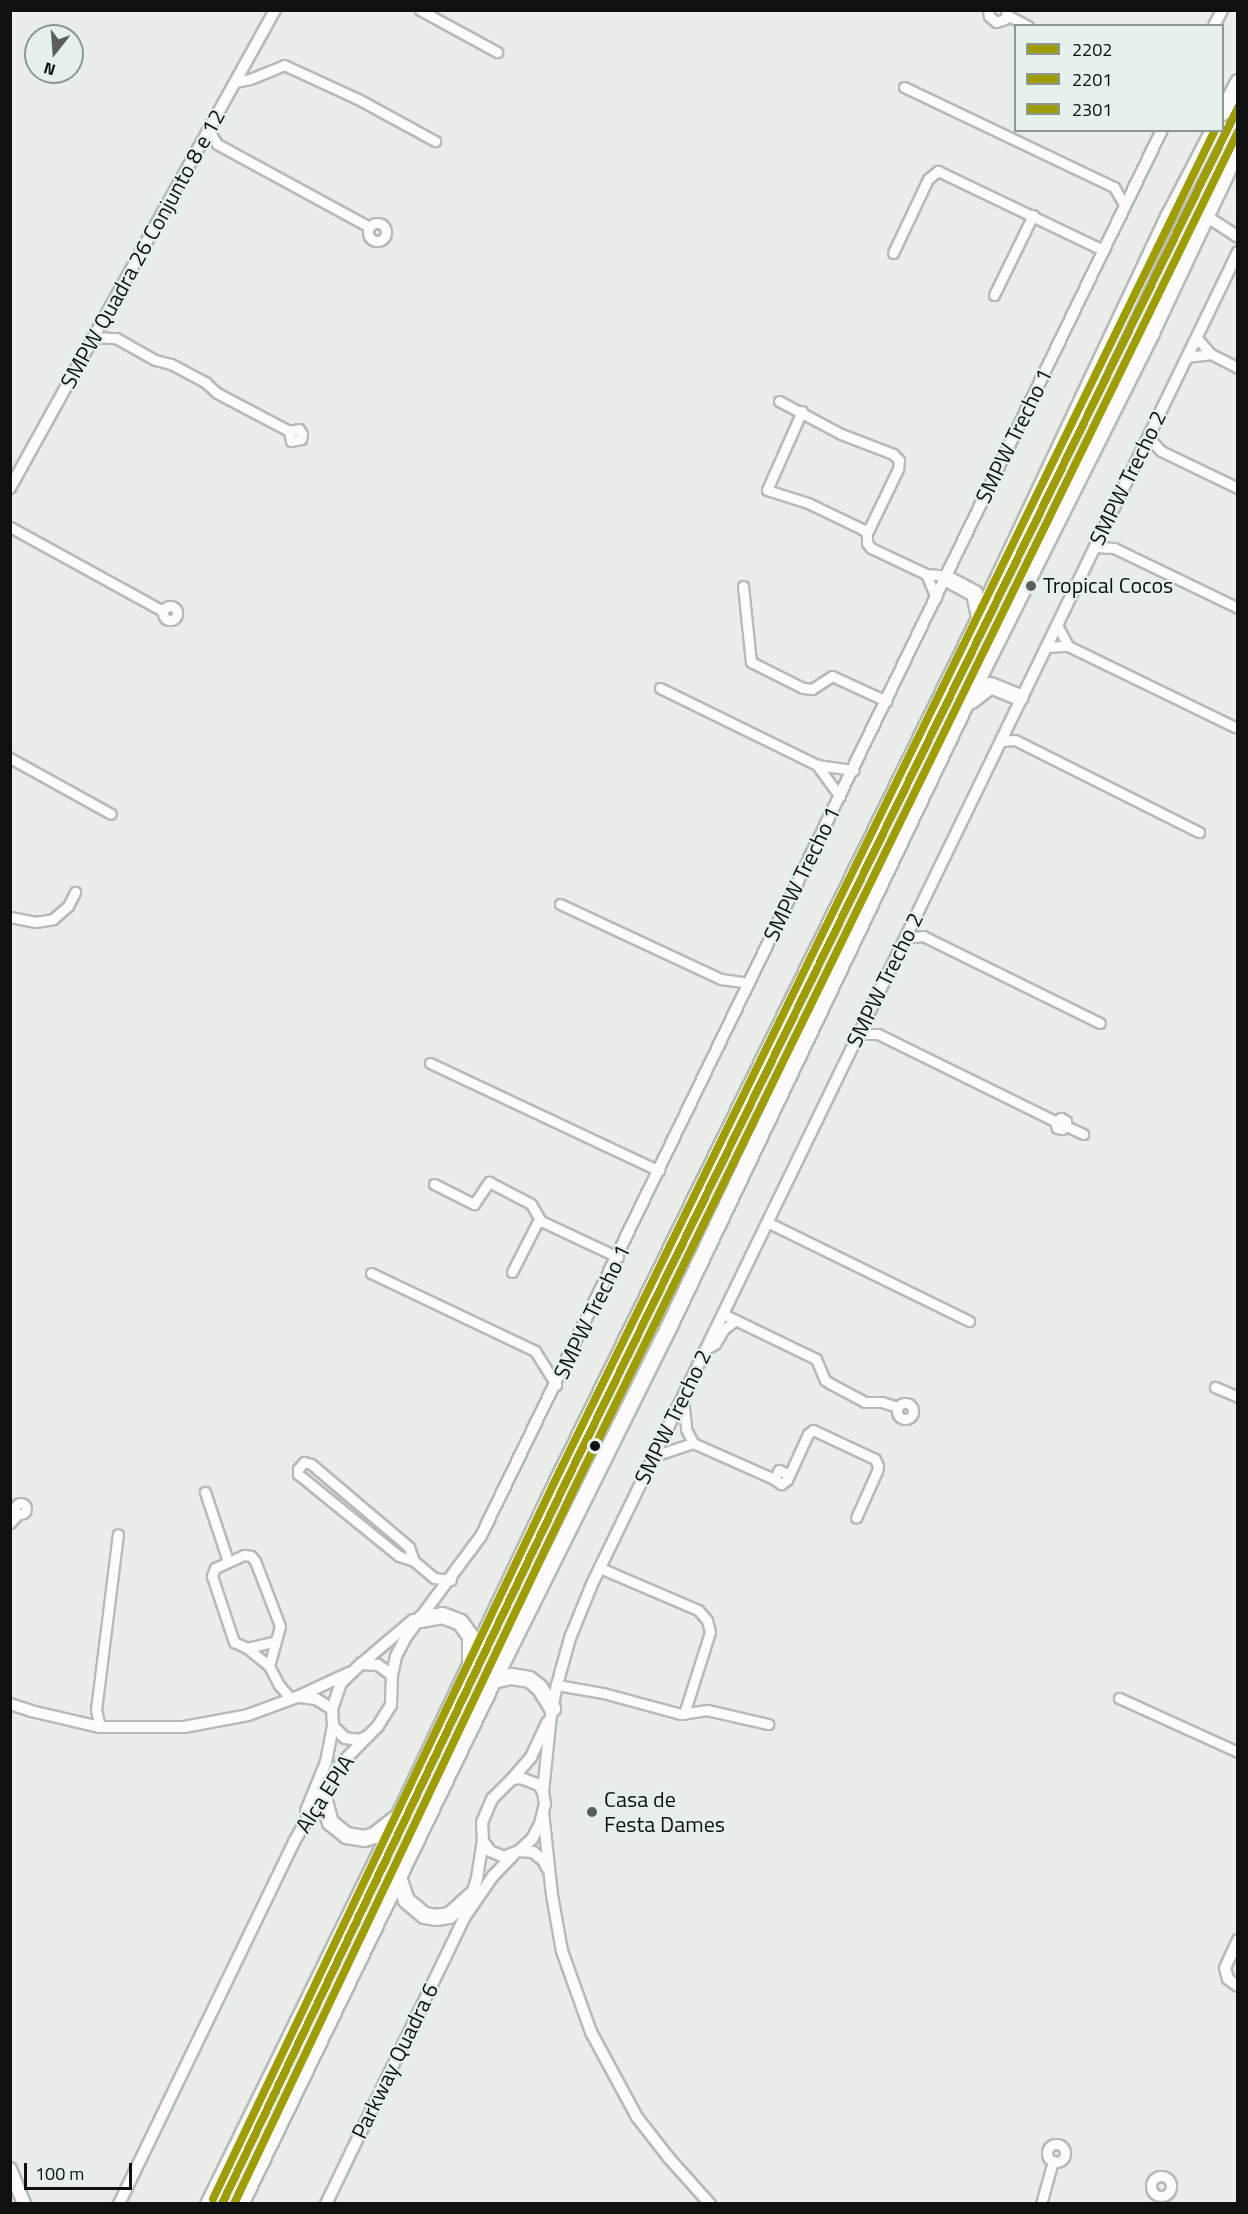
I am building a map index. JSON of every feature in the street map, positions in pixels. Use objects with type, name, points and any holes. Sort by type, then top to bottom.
[{"type":"highway","points":[[1224,108],[1238,82]]},
{"type":"highway","points":[[211,2199],[398,1817],[551,1493],[979,618],[1169,215],[1212,132]]},
{"type":"highway","points":[[240,2204],[493,1680],[664,1336],[964,706],[1151,332],[1238,147]]},
{"type":"highway","points":[[947,575],[977,585],[1000,573]]},
{"type":"highway","points":[[947,575],[974,593],[979,618]]},
{"type":"highway","points":[[994,646],[997,678],[1021,695]]},
{"type":"highway","points":[[964,706],[990,685],[1021,695]]},
{"type":"highway","points":[[424,1614],[442,1615],[460,1622],[470,1636],[470,1667]]},
{"type":"highway","points":[[493,1680],[511,1676],[529,1679],[539,1687],[552,1712]]},
{"type":"highway","points":[[322,1793],[330,1822],[346,1835],[355,1838],[374,1835],[398,1817]]},
{"type":"highway","points":[[398,1877],[406,1900],[424,1915],[436,1917],[449,1915],[471,1895]]},
{"type":"main road","points":[[10,2169],[24,2204]]},
{"type":"street","name":"SMPW Quadra 26 Conjunto 8 e 12","points":[[10,488],[274,10]]},
{"type":"street","points":[[420,10],[496,52]]},
{"type":"street","points":[[988,10],[988,16],[996,22],[1005,19],[1007,13],[1025,24]]},
{"type":"street","points":[[235,82],[284,65],[358,99],[435,141]]},
{"type":"street","points":[[904,87],[1117,189],[1135,186]]},
{"type":"street","points":[[208,130],[215,144]]},
{"type":"street","name":"SMPW Trecho 1","points":[[424,1614],[481,1536],[1161,132]]},
{"type":"street","points":[[201,145],[215,144],[369,227]]},
{"type":"street","points":[[893,253],[928,179],[938,171],[1103,250]]},
{"type":"street","points":[[1117,189],[1125,206]]},
{"type":"street","points":[[994,295],[1033,215]]},
{"type":"street","points":[[1206,216],[1238,237]]},
{"type":"street","name":"SMPW Trecho 2","points":[[552,1712],[573,1628],[600,1568],[1021,695],[1238,252]]},
{"type":"street","points":[[103,321],[111,337]]},
{"type":"street","points":[[94,337],[111,337],[155,360],[171,364],[206,383],[217,393],[289,432]]},
{"type":"street","points":[[1196,337],[1211,354],[1238,368]]},
{"type":"street","points":[[1186,357],[1211,354]]},
{"type":"street","points":[[778,400],[841,434],[893,454],[899,459],[898,470],[867,533],[867,543],[871,549],[926,574],[947,575]]},
{"type":"street","points":[[802,411],[766,489],[808,503],[867,533]]},
{"type":"street","points":[[1148,437],[1161,451],[1238,488]]},
{"type":"street","points":[[1141,452],[1161,451]]},
{"type":"street","points":[[10,526],[163,611]]},
{"type":"street","points":[[1101,534],[1114,548],[1238,608]]},
{"type":"street","points":[[1095,547],[1114,548]]},
{"type":"street","points":[[926,574],[936,598]]},
{"type":"street","points":[[743,586],[751,662],[803,688],[812,689],[832,676],[886,701]]},
{"type":"street","points":[[1057,625],[1068,645]]},
{"type":"street","points":[[1046,647],[1068,645],[1235,727]]},
{"type":"street","points":[[660,688],[817,765],[854,770]]},
{"type":"street","points":[[1007,726],[1015,740]]},
{"type":"street","points":[[1000,741],[1015,740],[1199,832]]},
{"type":"street","points":[[10,758],[111,814]]},
{"type":"street","points":[[817,765],[840,797]]},
{"type":"street","points":[[10,917],[34,922],[52,919],[68,906],[75,892]]},
{"type":"street","points":[[560,904],[727,982],[748,984]]},
{"type":"street","points":[[913,922],[923,936],[1100,1023]]},
{"type":"street","points":[[905,938],[923,936]]},
{"type":"street","points":[[727,982],[742,997]]},
{"type":"street","points":[[865,1021],[876,1033],[1055,1121],[1057,1128],[1062,1129],[1066,1126],[1083,1134]]},
{"type":"street","points":[[859,1034],[876,1033]]},
{"type":"street","points":[[430,1064],[659,1171]]},
{"type":"street","points":[[434,1184],[474,1204],[489,1182],[531,1204],[541,1221],[618,1257]]},
{"type":"street","points":[[512,1272],[541,1221]]},
{"type":"street","points":[[767,1222],[969,1321]]},
{"type":"street","points":[[371,1273],[535,1351],[556,1385]]},
{"type":"street","points":[[723,1314],[816,1359],[828,1383],[865,1402],[882,1402],[897,1407]]},
{"type":"street","points":[[706,1349],[715,1344],[724,1329],[736,1320]]},
{"type":"street","points":[[1215,1387],[1238,1397]]},
{"type":"street","points":[[683,1396],[684,1422],[693,1443]]},
{"type":"street","points":[[654,1456],[693,1443],[774,1479],[779,1470],[787,1474],[808,1434],[813,1430],[875,1459],[878,1466],[877,1471],[856,1518]]},
{"type":"street","points":[[414,1561],[409,1547],[307,1462],[298,1469],[298,1474],[393,1551],[414,1561],[434,1578],[451,1580]]},
{"type":"street","points":[[329,1500],[339,1488]]},
{"type":"street","points":[[205,1492],[228,1561]]},
{"type":"street","points":[[360,1524],[369,1513]]},
{"type":"street","points":[[10,1524],[18,1514]]},
{"type":"street","points":[[100,1727],[96,1710],[118,1534]]},
{"type":"street","points":[[393,1551],[402,1541]]},
{"type":"street","points":[[269,1666],[280,1626],[255,1561],[248,1555],[215,1568],[212,1576],[234,1642],[247,1648],[269,1666],[279,1685],[294,1698],[310,1697],[332,1709]]},
{"type":"street","points":[[600,1568],[698,1610],[707,1620],[710,1632],[684,1714]]},
{"type":"street","points":[[434,1578],[436,1599]]},
{"type":"street","points":[[10,1704],[100,1727],[184,1727],[248,1715],[280,1704],[349,1673],[424,1614]]},
{"type":"street","points":[[349,1673],[337,1691],[332,1709],[333,1726],[345,1738],[359,1740],[368,1736],[378,1726],[391,1704],[392,1675],[400,1647],[424,1614]]},
{"type":"street","points":[[247,1648],[274,1642]]},
{"type":"street","points":[[361,1665],[378,1665],[392,1675]]},
{"type":"street","points":[[279,1685],[280,1704]]},
{"type":"street","points":[[557,1685],[603,1693],[684,1714],[707,1710],[768,1724]]},
{"type":"street","points":[[1119,1698],[1238,1752]]},
{"type":"street","points":[[86,1724],[96,1710]]},
{"type":"street","points":[[549,1871],[538,1855],[497,1856],[483,1841],[482,1822],[486,1810],[498,1791],[531,1757],[552,1712]]},
{"type":"street","points":[[552,1712],[543,1812],[549,1871],[562,1951],[591,2032],[637,2117],[668,2157],[710,2204]]},
{"type":"street","name":"Alça EPIA","points":[[294,1842],[326,1762],[333,1726]]},
{"type":"street","name":"Alça EPIA","points":[[294,1842],[348,1754],[368,1736]]},
{"type":"street","points":[[512,1779],[531,1780],[543,1792]]},
{"type":"street","points":[[515,1854],[531,1839],[543,1812]]},
{"type":"street","name":"Parkway Quadra 6","points":[[464,1918],[483,1841]]},
{"type":"street","points":[[119,2204],[294,1842]]},
{"type":"street","name":"Parkway Quadra 6","points":[[326,2204],[464,1918],[492,1876],[515,1854]]},
{"type":"street","points":[[1238,1940],[1225,1968],[1228,1979],[1238,1986]]},
{"type":"street","points":[[1041,2204],[1053,2161]]},
{"type":"transit line","name":"2202","points":[[222,2204],[563,1488],[1238,108]]},
{"type":"transit line","name":"2301","points":[[213,2199],[554,1483],[1214,132]]},
{"type":"transit line","name":"2201","points":[[234,2204],[572,1493],[1238,132]]},
{"type":"place","name":"Tropical Cocos","points":[[1031,586]]},
{"type":"place","name":"Casa de Festa Dames","points":[[592,1812]]}]
